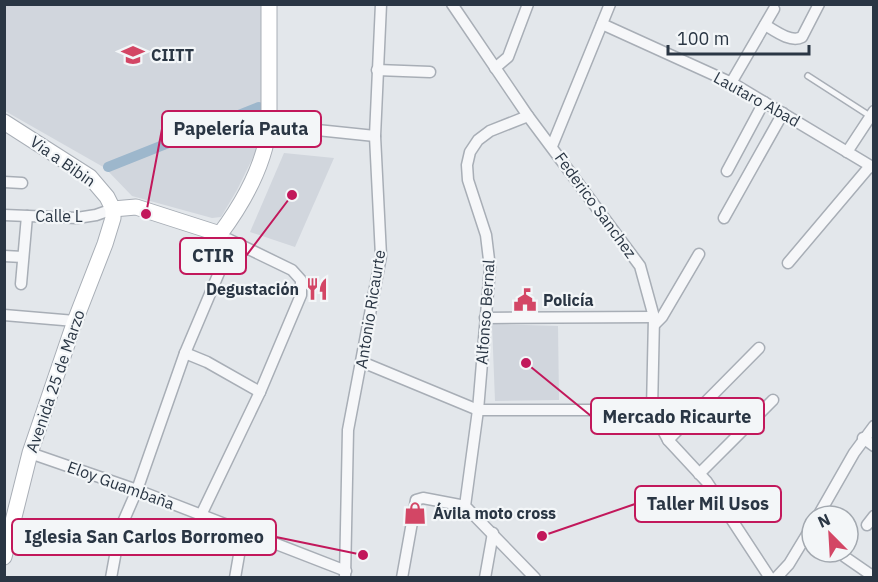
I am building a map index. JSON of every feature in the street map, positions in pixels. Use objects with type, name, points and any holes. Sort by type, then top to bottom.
[{"type":"main road","points":[[113,208],[136,207],[226,238],[267,141],[269,4]]},
{"type":"main road","name":"Via a Bibin","points":[[4,122],[90,177],[103,190],[113,208]]},
{"type":"main road","name":"Avenida 25 de Marzo","points":[[4,557],[30,453],[75,321],[109,233],[113,208]]},
{"type":"street","name":"Antonio Ricaurte","points":[[346,574],[348,430],[381,256],[375,136],[381,4]]},
{"type":"street","name":"Federico Sanchez","points":[[452,4],[528,116],[640,266],[655,320],[652,410]]},
{"type":"street","points":[[495,68],[508,57],[528,4]]},
{"type":"street","points":[[552,146],[610,4]]},
{"type":"street","points":[[765,25],[792,39],[798,39],[802,37],[819,4]]},
{"type":"street","points":[[731,83],[774,9]]},
{"type":"street","name":"Lautaro Abad","points":[[602,24],[731,83],[872,165]]},
{"type":"street","points":[[377,70],[430,72]]},
{"type":"street","points":[[727,171],[764,102]]},
{"type":"street","points":[[724,218],[783,113]]},
{"type":"street","points":[[847,152],[872,114]]},
{"type":"street","name":"Alfonso Bernal","points":[[465,506],[478,410],[490,268],[486,235],[468,180],[467,165],[470,152],[478,140],[490,130],[528,116]]},
{"type":"street","points":[[269,125],[375,136]]},
{"type":"street","points":[[788,263],[872,165]]},
{"type":"street","points":[[4,182],[22,183]]},
{"type":"street","name":"Calle L","points":[[4,215],[77,218],[96,215],[113,208]]},
{"type":"street","points":[[21,284],[27,216]]},
{"type":"street","points":[[111,578],[120,529],[137,490],[226,238],[292,270],[301,280],[301,295],[260,392],[201,515]]},
{"type":"street","points":[[485,318],[655,320],[662,317],[699,255]]},
{"type":"street","points":[[4,256],[23,257]]},
{"type":"street","points":[[4,315],[75,321]]},
{"type":"street","points":[[668,440],[759,348]]},
{"type":"street","points":[[185,353],[260,392]]},
{"type":"street","points":[[362,362],[478,410],[652,410],[668,440],[706,482],[770,578]]},
{"type":"street","points":[[699,474],[773,400]]},
{"type":"street","points":[[825,504],[863,438],[873,426]]},
{"type":"street","points":[[863,438],[873,446]]},
{"type":"street","name":"Eloy Guambaña","points":[[30,453],[137,490],[346,574]]},
{"type":"street","points":[[402,578],[416,500],[423,498],[465,506],[535,578]]},
{"type":"street","points":[[235,578],[243,532]]},
{"type":"street","points":[[485,578],[493,533]]},
{"type":"street","points":[[776,578],[789,564],[800,546]]},
{"type":"street","points":[[855,564],[873,577]]},
{"type":"lane","points":[[808,76],[872,114]]},
{"type":"shaded area","name":"CIITT","points":[[5,5],[262,5],[262,105],[259,145],[221,217],[212,218],[132,196],[105,168],[5,111]]},
{"type":"shaded area","points":[[284,153],[334,158],[295,247],[250,232]]},
{"type":"shaded area","points":[[492,324],[558,326],[559,400],[495,401]]},
{"type":"waterway","points":[[108,167],[259,107]]},
{"type":"place","name":"CIITT","points":[[133,55]]},
{"type":"place","name":"CTIR","points":[[292,195]]},
{"type":"place","name":"Papelería Pauta","points":[[146,214]]},
{"type":"place","name":"Degustación","points":[[317,289]]},
{"type":"place","name":"Policía","points":[[525,300]]},
{"type":"place","name":"Mercado Ricaurte","points":[[526,363]]},
{"type":"place","name":"Ávila moto cross","points":[[415,513]]},
{"type":"place","name":"Taller Mil Usos","points":[[542,536]]},
{"type":"place","name":"Iglesia San Carlos Borromeo","points":[[363,555]]}]
